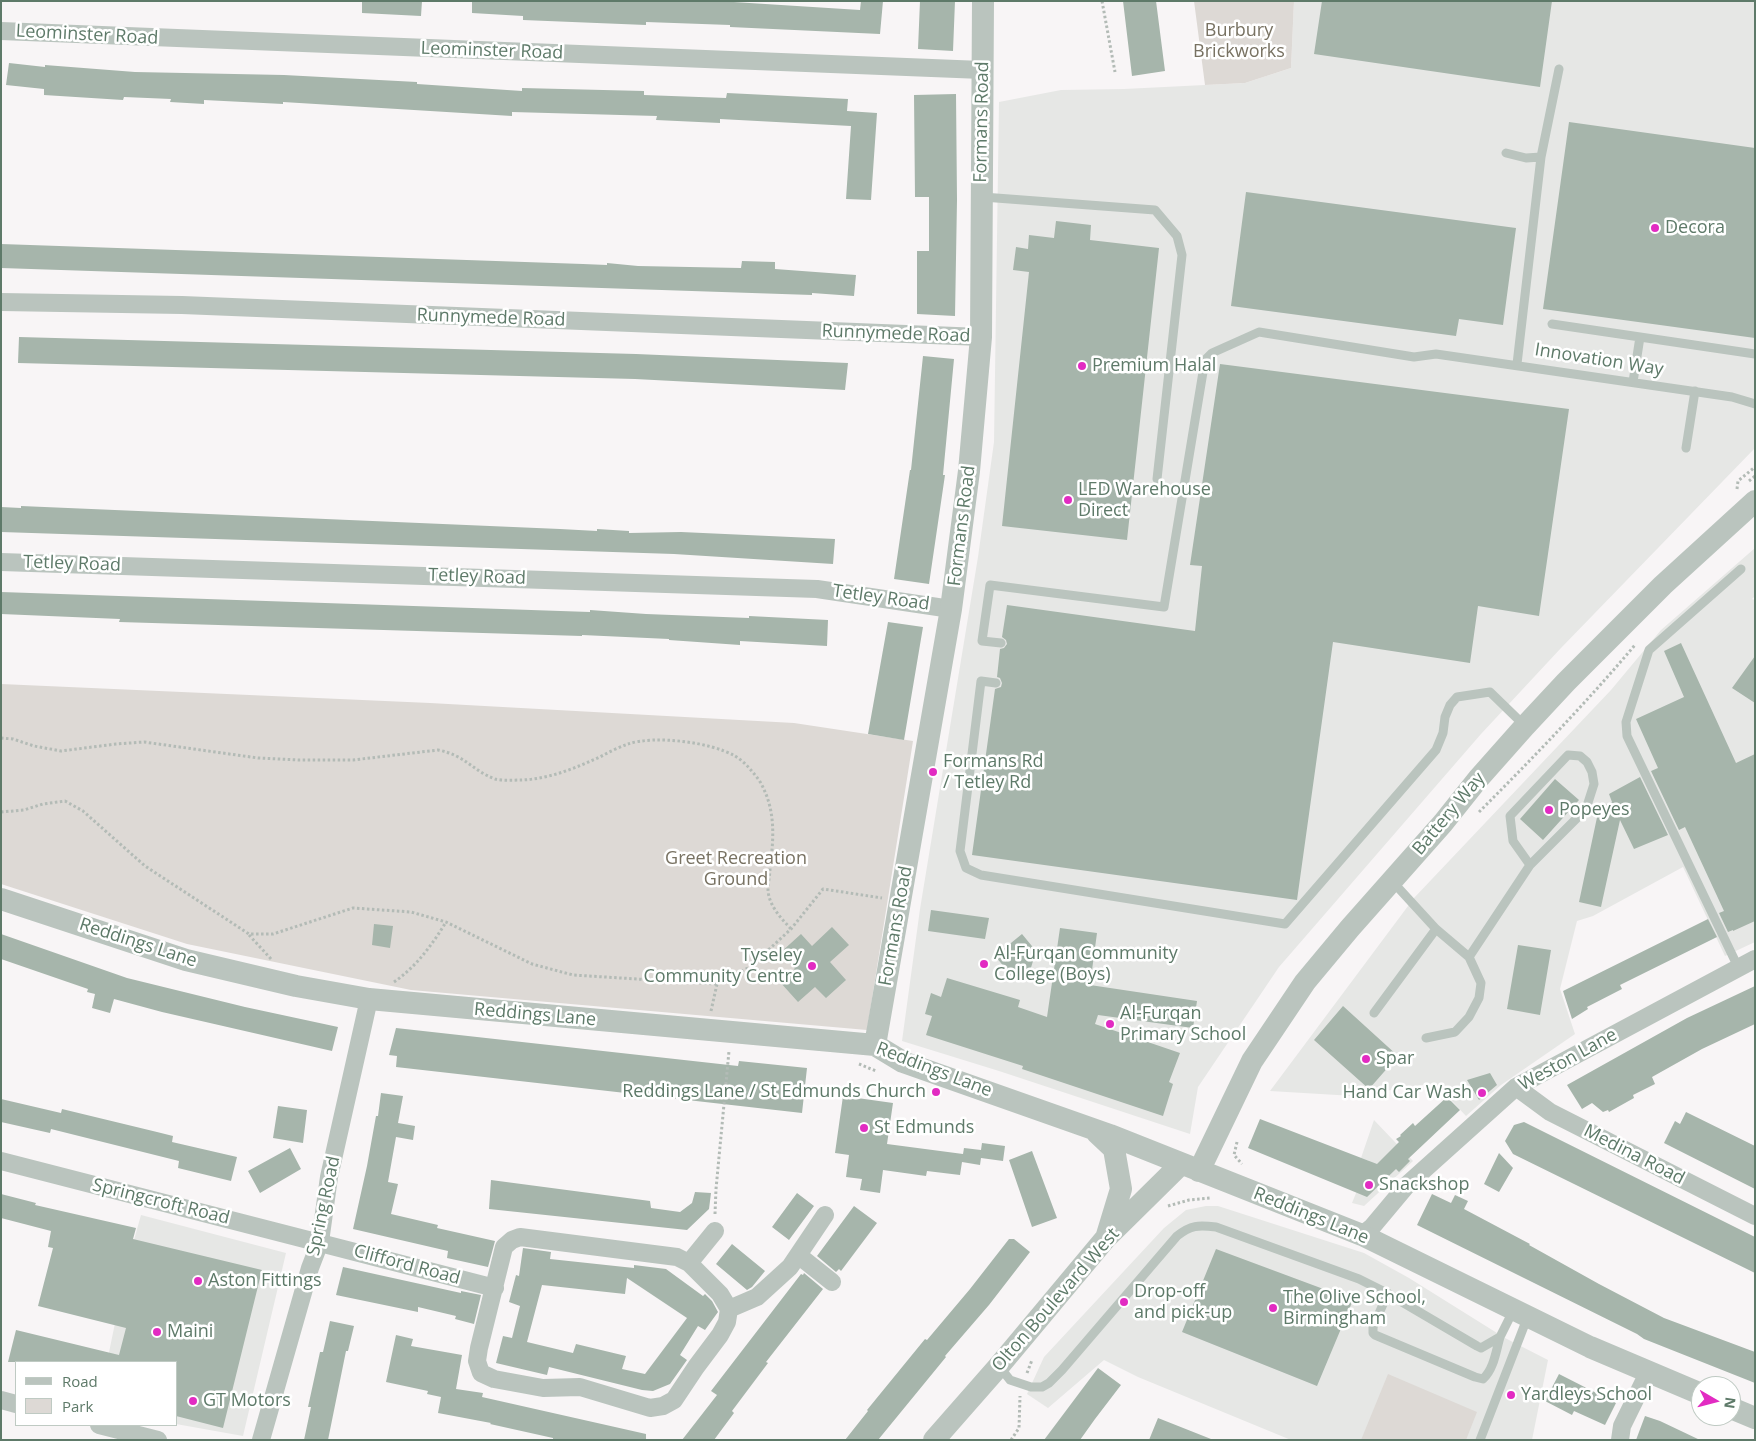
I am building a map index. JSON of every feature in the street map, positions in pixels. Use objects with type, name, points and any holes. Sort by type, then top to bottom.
[{"type":"street","name":"Formans Road","points":[[875,1045],[951,609],[969,470],[980,337],[980,197],[984,118],[982,70],[983,1]]},
{"type":"street","name":"Leominster Road","points":[[1,31],[982,70]]},
{"type":"street","name":"Runnymede Road","points":[[1,302],[182,305],[980,337]]},
{"type":"street","name":"Battery Way","points":[[1190,1167],[1236,1093],[1257,1054],[1306,982],[1350,928],[1443,823],[1478,779],[1525,726],[1663,585],[1746,495]]},
{"type":"street","name":"Tetley Road","points":[[1,562],[817,589],[951,609]]},
{"type":"street","name":"Reddings Lane","points":[[1,899],[186,960],[296,986],[369,999],[875,1045],[903,1062],[1028,1105],[1362,1235],[1590,1347],[1691,1390]]},
{"type":"street","name":"Weston Lane","points":[[1362,1235],[1372,1227],[1408,1184],[1516,1087],[1755,959]]},
{"type":"street","name":"Spring Road","points":[[262,1440],[310,1268],[320,1242],[329,1178],[369,999]]},
{"type":"street","name":"Medina Road","points":[[1516,1087],[1550,1112],[1755,1216]]},
{"type":"street","points":[[1093,1130],[1114,1149],[1121,1190],[1106,1239]]},
{"type":"street","name":"Springcroft Road","points":[[1,1161],[320,1242]]},
{"type":"street","name":"Olton Boulevard West","points":[[934,1440],[1106,1239],[1190,1167]]},
{"type":"street","points":[[729,1309],[756,1297],[790,1267],[825,1215]]},
{"type":"street","points":[[689,1262],[715,1231]]},
{"type":"street","points":[[520,1237],[677,1257],[689,1262],[720,1294],[729,1309],[727,1322],[720,1335],[674,1400],[663,1406],[650,1408],[580,1387],[544,1388],[494,1379],[481,1373],[477,1361],[479,1348],[504,1247],[512,1240],[520,1237]]},
{"type":"street","name":"Clifford Road","points":[[320,1242],[495,1288]]},
{"type":"street","points":[[798,1255],[832,1282]]},
{"type":"street","points":[[1620,1440],[1622,1426],[1649,1371]]},
{"type":"street","points":[[1,1400],[15,1404]]},
{"type":"street","points":[[1741,1412],[1755,1418]]},
{"type":"street","points":[[103,1426],[158,1440]]},
{"type":"lane","points":[[1517,364],[1541,156],[1559,69]]},
{"type":"lane","points":[[1506,153],[1526,158],[1541,156]]},
{"type":"lane","points":[[980,197],[1155,210],[1177,236],[1182,255],[1157,480]]},
{"type":"lane","points":[[1552,324],[1755,354]]},
{"type":"lane","name":"Innovation Way","points":[[1001,643],[982,642],[990,585],[1164,607],[1205,360],[1212,353],[1259,332],[1414,357],[1436,354],[1517,364],[1732,397],[1755,404]]},
{"type":"lane","points":[[1633,382],[1640,337]]},
{"type":"lane","points":[[1686,448],[1694,391]]},
{"type":"lane","points":[[1738,967],[1627,736],[1626,722],[1649,650],[1741,568]]},
{"type":"lane","points":[[996,683],[981,681],[960,851],[966,868],[981,875],[1285,924],[1436,750],[1443,733],[1445,717],[1450,705],[1457,697],[1490,692],[1525,726]]},
{"type":"lane","points":[[1469,957],[1530,865],[1586,809],[1594,784],[1592,772],[1587,762],[1580,756],[1568,755],[1510,816],[1513,841],[1530,865]]},
{"type":"lane","points":[[1392,880],[1436,929],[1469,957],[1482,983],[1479,998],[1469,1018],[1455,1032],[1426,1038]]},
{"type":"lane","points":[[1374,1014],[1436,929]]},
{"type":"lane","points":[[998,1366],[1010,1380],[1024,1386],[1042,1387],[1049,1383],[1176,1236],[1188,1227],[1200,1225],[1216,1227],[1359,1279],[1388,1293],[1481,1348],[1500,1338]]},
{"type":"lane","points":[[1388,1293],[1373,1327],[1375,1335],[1483,1379],[1492,1366],[1500,1338],[1521,1312]]},
{"type":"lane","points":[[1480,1440],[1521,1312]]},
{"type":"path","points":[[1102,1],[1115,72]]},
{"type":"path","points":[[1746,495],[1738,481],[1755,467]]},
{"type":"path","points":[[1475,816],[1530,762],[1610,676],[1640,640]]},
{"type":"path","points":[[1,738],[13,739],[34,746],[61,751],[144,742],[258,758],[300,760],[353,760],[438,750],[451,752],[496,779],[521,780],[549,777],[628,744],[650,741],[678,742],[716,748],[735,756],[749,766],[769,801],[774,825],[768,891],[772,904],[780,918],[791,929]]},
{"type":"path","points":[[1,812],[24,810],[66,800],[83,812],[145,866],[249,934],[273,934],[353,908],[411,912],[446,922],[532,964],[573,975],[717,984],[750,967],[791,929],[823,890],[885,899]]},
{"type":"path","points":[[369,999],[404,975],[430,947],[446,922]]},
{"type":"path","points":[[706,1031],[717,984]]},
{"type":"path","points":[[715,1231],[716,1189],[731,1033]]},
{"type":"path","points":[[852,1044],[858,1064],[880,1072]]},
{"type":"path","points":[[1011,1440],[1019,1428],[1020,1395],[1032,1358]]},
{"type":"shaded area","points":[[1294,1],[1755,1],[1755,448],[1561,648],[1481,734],[1279,967],[1198,1087],[1190,1134],[902,1041],[920,909],[978,557],[994,442],[999,102],[1061,90],[1245,83],[1291,68]]},
{"type":"shaded area","points":[[1755,548],[1755,596],[1752,599],[1755,600],[1755,942],[1725,956],[1683,867],[1593,916],[1577,921],[1560,989],[1575,1034],[1501,1085],[1466,1116],[1435,1083],[1354,1096],[1270,1091],[1414,898],[1611,690],[1661,630]]},
{"type":"shaded area","points":[[1374,1120],[1413,1161],[1364,1206],[1352,1203],[1369,1161],[1361,1158]]},
{"type":"shaded area","name":"The Olive School, Birmingham","points":[[1218,1206],[1364,1253],[1409,1278],[1505,1338],[1548,1360],[1532,1440],[1291,1440],[1138,1377],[1104,1360],[1048,1408],[1027,1394],[1044,1357],[1164,1228],[1186,1210]]},
{"type":"shaded area","points":[[141,1215],[286,1253],[243,1436],[178,1424],[178,1361],[107,1361],[127,1265]]},
{"type":"green space","name":"Burbury Brickworks","points":[[1194,1],[1294,1],[1291,68],[1245,83],[1205,85]]},
{"type":"green space","name":"Greet Recreation Ground","points":[[1,684],[430,703],[794,723],[913,741],[867,1030],[411,990],[187,944],[1,884]]},
{"type":"green space","points":[[1388,1374],[1477,1412],[1466,1440],[1361,1440]]},
{"type":"building","points":[[362,1],[422,1],[421,16],[362,13]]},
{"type":"building","points":[[472,1],[718,1],[860,10],[861,1],[883,1],[880,34],[730,27],[730,25],[646,22],[646,25],[523,20],[523,16],[472,13]]},
{"type":"building","points":[[920,1],[955,1],[953,51],[918,49]]},
{"type":"building","points":[[1123,1],[1156,1],[1165,71],[1132,76]]},
{"type":"building","points":[[1322,1],[1552,1],[1540,87],[1314,54]]},
{"type":"building","points":[[9,63],[135,72],[284,75],[417,82],[417,84],[522,91],[522,88],[644,91],[644,95],[726,98],[727,93],[848,99],[847,111],[877,113],[871,200],[846,199],[851,126],[720,119],[720,123],[656,120],[657,116],[512,112],[512,116],[283,102],[283,104],[204,100],[204,104],[170,102],[171,99],[124,97],[123,100],[44,95],[44,89],[6,85]]},
{"type":"building","points":[[956,94],[955,316],[917,314],[917,251],[929,251],[929,197],[915,197],[914,95]]},
{"type":"building","name":"Decora","points":[[1569,122],[1755,148],[1755,338],[1543,309]]},
{"type":"building","points":[[1246,192],[1516,228],[1503,325],[1459,319],[1456,336],[1231,306]]},
{"type":"building","name":"Premium Halal","points":[[1056,221],[1091,225],[1090,240],[1159,248],[1127,540],[1002,526],[1029,272],[1013,270],[1016,247],[1028,249],[1029,235],[1054,238]]},
{"type":"building","points":[[1,244],[607,265],[607,263],[638,266],[741,268],[742,261],[775,262],[775,269],[856,275],[854,296],[812,293],[812,295],[1,268]]},
{"type":"building","points":[[19,337],[636,354],[848,363],[845,390],[635,379],[18,363]]},
{"type":"building","points":[[923,356],[954,359],[943,475],[945,475],[929,584],[894,579],[911,470]]},
{"type":"building","points":[[1220,364],[1569,409],[1539,616],[1478,606],[1470,663],[1333,642],[1297,900],[972,855],[995,689],[1001,687],[1002,683],[1000,678],[997,677],[1000,649],[1004,648],[1007,644],[1006,640],[1002,637],[1007,605],[1195,631],[1202,566],[1190,565]]},
{"type":"building","points":[[21,506],[597,531],[597,529],[629,531],[629,533],[681,532],[835,539],[833,564],[674,554],[1,532],[1,507],[21,508]]},
{"type":"building","points":[[1,592],[590,612],[590,610],[646,614],[828,620],[827,646],[740,641],[740,645],[669,639],[582,635],[119,622],[120,619],[1,614]]},
{"type":"building","points":[[888,622],[923,627],[904,740],[868,734]]},
{"type":"building","points":[[1681,643],[1736,763],[1755,754],[1755,921],[1728,932],[1719,913],[1724,911],[1685,827],[1679,830],[1651,771],[1658,768],[1636,719],[1684,697],[1664,651]]},
{"type":"building","points":[[1755,656],[1755,703],[1732,688]]},
{"type":"building","points":[[1640,777],[1668,835],[1634,849],[1620,820],[1601,907],[1579,902],[1599,808],[1612,802],[1609,794]]},
{"type":"building","name":"Popeyes","points":[[1555,779],[1579,800],[1543,840],[1520,819]]},
{"type":"building","points":[[931,910],[989,918],[985,939],[928,931]]},
{"type":"building","points":[[1708,919],[1717,937],[1620,985],[1622,989],[1587,1007],[1588,1009],[1572,1019],[1563,991]]},
{"type":"building","points":[[374,924],[393,926],[390,948],[372,945]]},
{"type":"building","name":"Tyseley Community Centre","points":[[832,927],[849,945],[830,962],[846,980],[826,998],[815,987],[798,1002],[780,982],[795,969],[780,953],[801,934],[812,946]]},
{"type":"building","points":[[1060,928],[1097,933],[1090,985],[1197,1001],[1193,1028],[1098,1015],[1095,1024],[1180,1053],[1169,1082],[1173,1084],[1163,1116],[1022,1069],[1023,1066],[926,1035],[932,1016],[925,1014],[931,993],[941,997],[947,978],[1020,1000],[1018,1007],[1047,1017]]},
{"type":"building","points":[[1,934],[127,978],[245,1007],[338,1027],[332,1051],[162,1012],[114,999],[110,1013],[92,1008],[95,994],[87,992],[88,989],[1,959]]},
{"type":"building","points":[[1022,934],[1036,951],[1030,971],[1017,982],[995,956]]},
{"type":"building","points":[[1518,945],[1551,950],[1540,1015],[1507,1009]]},
{"type":"building","points":[[1755,986],[1755,1024],[1702,1049],[1652,1077],[1655,1084],[1633,1095],[1634,1098],[1609,1112],[1608,1110],[1603,1112],[1592,1103],[1582,1109],[1567,1085],[1687,1018]]},
{"type":"building","points":[[1343,1006],[1398,1056],[1369,1089],[1314,1040]]},
{"type":"building","points":[[396,1028],[738,1066],[739,1061],[807,1068],[802,1113],[396,1067],[397,1056],[389,1055]]},
{"type":"building","name":"Hand Car Wash","points":[[1490,1073],[1497,1085],[1479,1100],[1467,1080]]},
{"type":"building","points":[[381,1093],[403,1096],[398,1123],[415,1126],[413,1140],[396,1137],[388,1182],[398,1184],[391,1214],[438,1225],[437,1228],[495,1241],[488,1267],[447,1258],[448,1251],[353,1229],[376,1116],[378,1116]]},
{"type":"building","name":"St Edmunds","points":[[843,1096],[893,1103],[887,1144],[963,1154],[964,1148],[981,1150],[982,1143],[1005,1146],[1003,1161],[981,1158],[980,1165],[962,1162],[960,1175],[927,1171],[926,1176],[883,1170],[880,1193],[860,1190],[862,1179],[846,1177],[849,1155],[835,1153]]},
{"type":"building","points":[[1447,1097],[1460,1110],[1408,1159],[1410,1161],[1399,1172],[1396,1169],[1367,1197],[1248,1148],[1260,1119],[1377,1164],[1399,1142],[1396,1139],[1400,1135],[1413,1123],[1415,1126]]},
{"type":"building","points":[[1,1099],[61,1113],[62,1109],[157,1132],[173,1136],[172,1142],[237,1157],[231,1181],[178,1168],[179,1161],[51,1129],[50,1133],[1,1122]]},
{"type":"building","points":[[278,1106],[307,1110],[303,1143],[273,1138]]},
{"type":"building","points":[[1686,1112],[1755,1146],[1755,1189],[1664,1143],[1675,1121],[1680,1124]]},
{"type":"building","points":[[1524,1122],[1755,1237],[1755,1273],[1513,1154],[1505,1141],[1514,1125]]},
{"type":"building","points":[[290,1148],[301,1169],[260,1193],[248,1171]]},
{"type":"building","points":[[1032,1151],[1057,1218],[1032,1227],[1009,1160]]},
{"type":"building","points":[[1499,1153],[1513,1168],[1499,1192],[1484,1184]]},
{"type":"building","points":[[491,1180],[650,1201],[651,1208],[680,1212],[692,1203],[695,1192],[711,1193],[709,1209],[687,1230],[489,1209]]},
{"type":"building","points":[[797,1193],[814,1206],[789,1240],[772,1227]]},
{"type":"building","points":[[1,1194],[36,1203],[35,1205],[136,1228],[133,1239],[262,1270],[223,1428],[178,1417],[178,1361],[8,1362],[16,1330],[119,1355],[126,1328],[38,1306],[53,1248],[48,1247],[51,1231],[1,1218]]},
{"type":"building","points":[[1432,1194],[1451,1203],[1455,1195],[1468,1201],[1464,1209],[1599,1284],[1664,1318],[1755,1352],[1755,1383],[1644,1339],[1417,1225]]},
{"type":"building","points":[[854,1206],[877,1223],[841,1271],[839,1269],[836,1272],[817,1256]]},
{"type":"building","points":[[1009,1239],[1014,1239],[1030,1252],[989,1305],[945,1356],[878,1440],[845,1440],[867,1410],[925,1339],[927,1340],[970,1289]]},
{"type":"building","points":[[732,1244],[765,1271],[752,1287],[747,1290],[716,1264]]},
{"type":"building","points":[[523,1248],[551,1252],[550,1259],[634,1268],[634,1265],[666,1269],[703,1296],[705,1294],[712,1301],[718,1312],[705,1330],[698,1326],[680,1355],[687,1360],[670,1384],[653,1391],[549,1367],[547,1375],[496,1363],[503,1336],[512,1338],[520,1306],[509,1302],[516,1275],[519,1276]],"holes":[[[627,1278],[687,1318],[645,1374],[622,1369],[626,1356],[576,1344],[573,1353],[527,1342],[542,1285],[625,1294]]]},
{"type":"building","points":[[1216,1249],[1353,1300],[1317,1386],[1182,1332]]},
{"type":"building","points":[[343,1267],[461,1293],[461,1291],[481,1295],[474,1324],[455,1319],[456,1316],[418,1307],[418,1312],[336,1295]]},
{"type":"building","points":[[804,1273],[823,1289],[766,1362],[768,1363],[732,1411],[734,1413],[714,1440],[682,1440],[717,1395],[711,1391],[801,1274],[803,1275]]},
{"type":"building","points":[[330,1321],[354,1326],[348,1351],[346,1351],[328,1440],[304,1440],[311,1407],[308,1407],[320,1352],[323,1352]]},
{"type":"building","points":[[396,1335],[413,1339],[411,1346],[462,1355],[456,1389],[483,1393],[482,1397],[646,1434],[646,1440],[553,1440],[553,1438],[491,1423],[438,1413],[441,1397],[427,1394],[428,1391],[386,1382]]},
{"type":"building","points":[[1098,1368],[1121,1385],[1080,1440],[1044,1440]]},
{"type":"building","points":[[1559,1374],[1616,1403],[1605,1425],[1574,1411],[1572,1415],[1545,1401]]},
{"type":"building","points":[[1645,1416],[1660,1421],[1700,1440],[1636,1440]]},
{"type":"building","points":[[1158,1418],[1211,1439],[1211,1440],[1149,1440]]},
{"type":"place","name":"Decora","points":[[1655,228]]},
{"type":"place","name":"Premium Halal","points":[[1082,366]]},
{"type":"place","name":"LED Warehouse Direct","points":[[1068,500]]},
{"type":"place","name":"Formans Rd / Tetley Rd","points":[[933,772]]},
{"type":"place","name":"Popeyes","points":[[1549,810]]},
{"type":"place","name":"Al-Furqan Community College (Boys)","points":[[984,964]]},
{"type":"place","name":"Tyseley Community Centre","points":[[812,966]]},
{"type":"place","name":"Al-Furqan Primary School","points":[[1110,1024]]},
{"type":"place","name":"Spar","points":[[1366,1059]]},
{"type":"place","name":"Reddings Lane / St Edmunds Church","points":[[936,1092]]},
{"type":"place","name":"Hand Car Wash","points":[[1482,1093]]},
{"type":"place","name":"St Edmunds","points":[[864,1128]]},
{"type":"place","name":"Snackshop","points":[[1369,1185]]},
{"type":"place","name":"Aston Fittings","points":[[198,1281]]},
{"type":"place","name":"Drop-off and pick-up","points":[[1124,1302]]},
{"type":"place","name":"The Olive School, Birmingham","points":[[1273,1308]]},
{"type":"place","name":"Maini","points":[[157,1332]]},
{"type":"place","name":"Yardleys School","points":[[1511,1395]]},
{"type":"place","name":"GT Motors","points":[[193,1401]]}]
